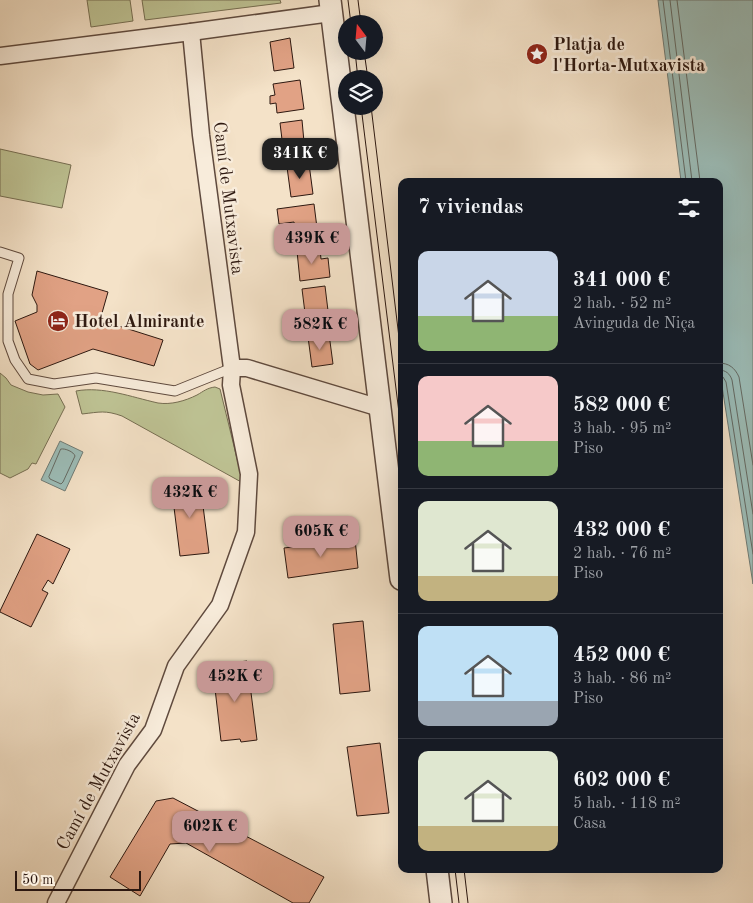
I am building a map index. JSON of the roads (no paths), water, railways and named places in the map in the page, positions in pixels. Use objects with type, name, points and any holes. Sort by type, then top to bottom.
[{"type":"street","points":[[0,56],[190,32],[331,7],[398,555]]},
{"type":"street","name":"Camí de Mutxavista","points":[[56,903],[126,765],[153,730],[176,666],[220,605],[246,532],[249,474],[231,385],[232,368],[201,135],[190,32]]},
{"type":"street","points":[[232,368],[247,368],[380,408]]},
{"type":"street","points":[[437,873],[441,903]]},
{"type":"lane","points":[[0,252],[19,258],[8,294],[8,341],[15,360],[28,379],[54,384],[96,378],[174,392],[232,368]]},
{"type":"water","points":[[658,0],[753,0],[753,584],[723,393],[723,178],[681,178]]},
{"type":"water","points":[[60,441],[83,452],[65,491],[41,480]]},
{"type":"tram line","points":[[348,0],[350,15]]},
{"type":"tram line","points":[[358,0],[360,15]]},
{"type":"tram line","points":[[356,60],[357,70]]},
{"type":"tram line","points":[[365,60],[367,70]]},
{"type":"tram line","points":[[362,115],[398,405]]},
{"type":"tram line","points":[[372,115],[398,329]]},
{"type":"tram line","points":[[455,873],[459,903]]},
{"type":"tram line","points":[[464,873],[468,903]]},
{"type":"place","name":"Platja de l'Horta-Mutxavista","points":[[537,54]]},
{"type":"place","name":"Hotel Almirante","points":[[58,321]]}]
